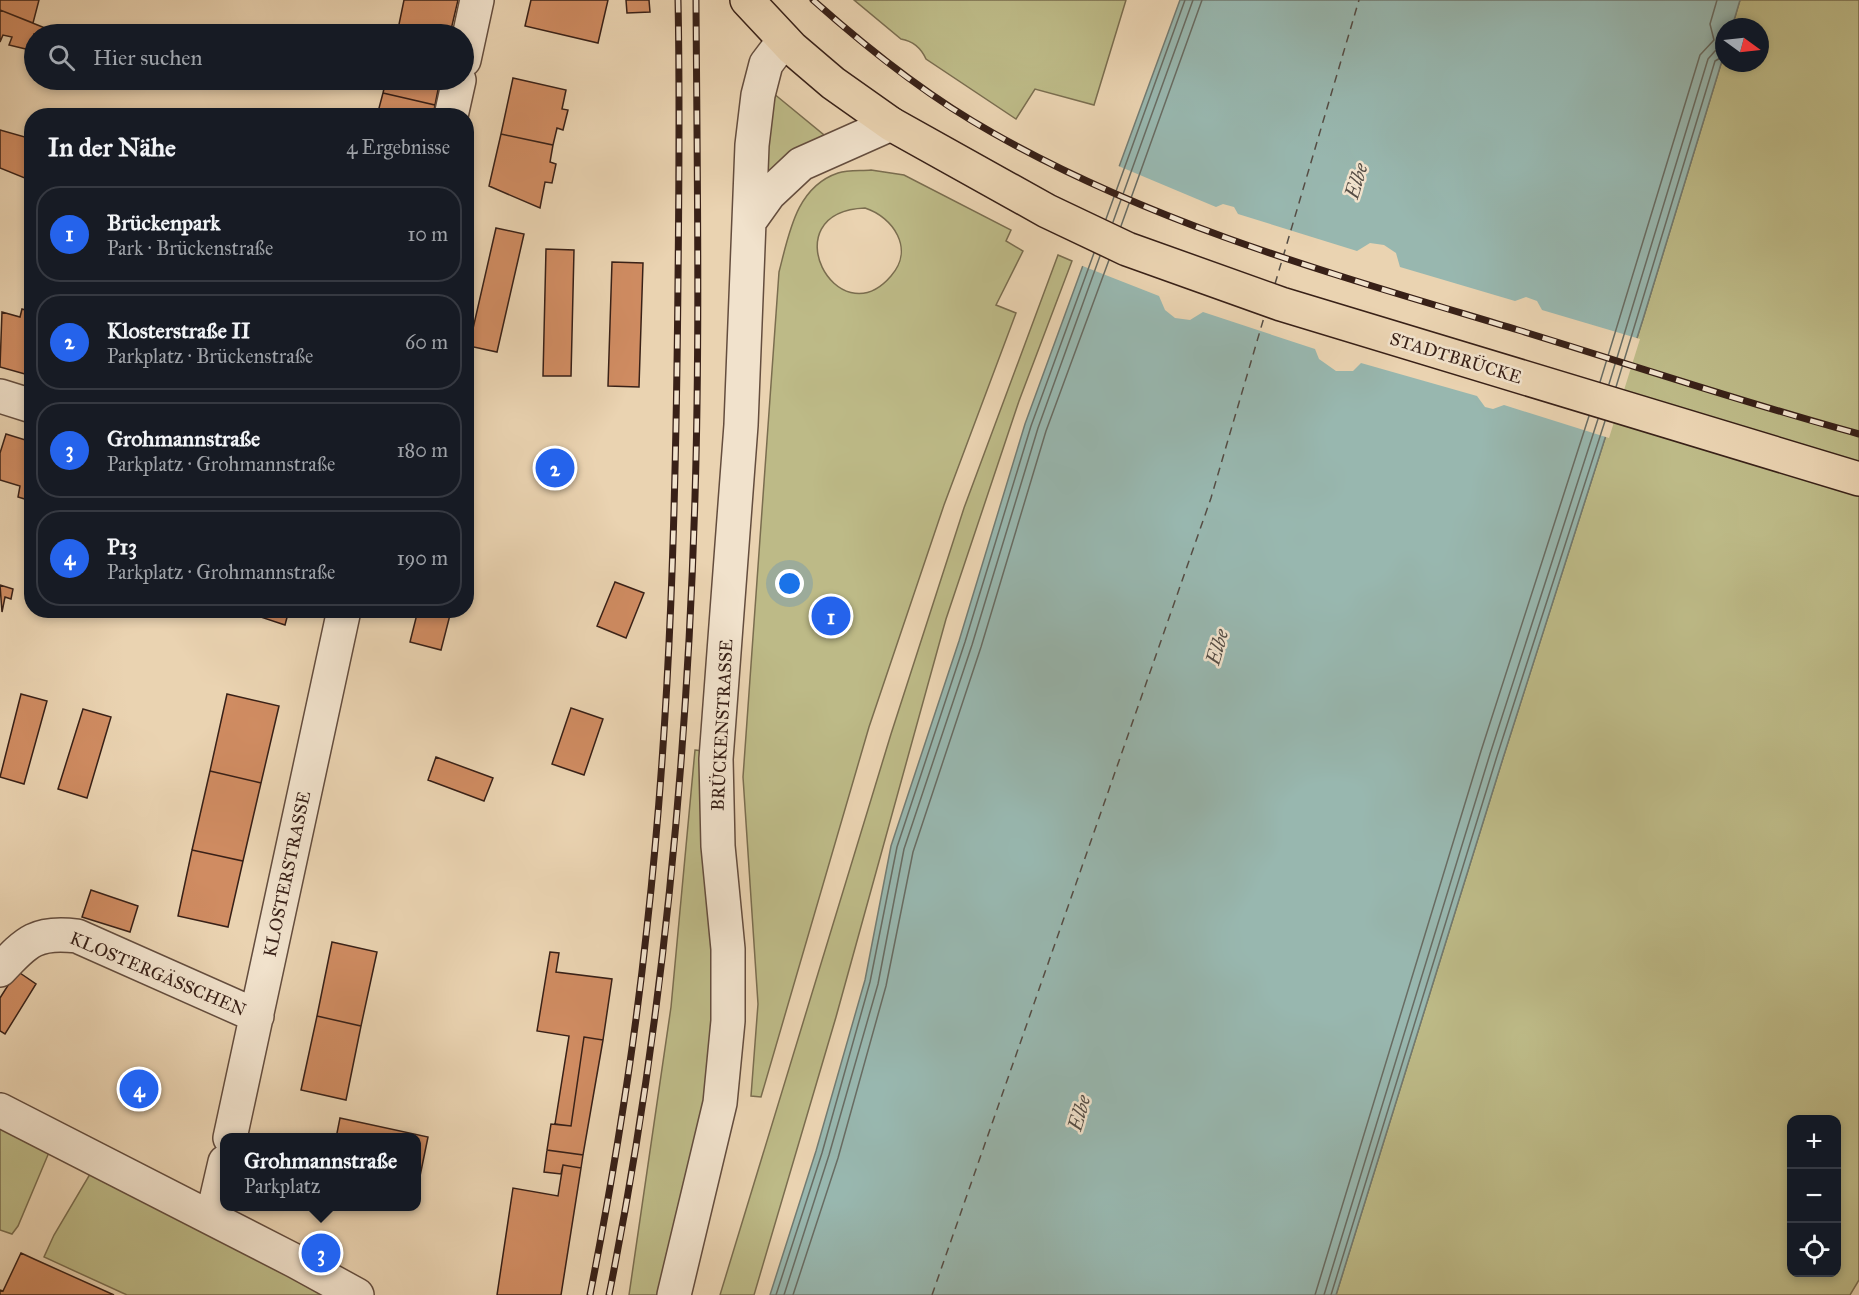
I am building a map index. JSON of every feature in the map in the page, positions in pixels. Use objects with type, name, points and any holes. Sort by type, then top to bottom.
[{"type":"main road","name":"STADTBRÜCKE","points":[[747,0],[784,40],[833,83],[891,124],[1060,218],[1128,249],[1281,304],[1859,479]]},
{"type":"street","points":[[472,24],[477,0]]},
{"type":"street","name":"BRÜCKENSTRASSE","points":[[674,1295],[720,1103],[728,1021],[728,950],[718,846],[716,759],[741,425],[752,146],[758,95],[766,64],[784,40]]},
{"type":"street","points":[[453,108],[457,90]]},
{"type":"street","points":[[749,222],[768,194],[801,164],[891,124]]},
{"type":"street","points":[[0,396],[24,404]]},
{"type":"street","name":"KLOSTERSTRASSE","points":[[231,1133],[342,618]]},
{"type":"street","name":"KLOSTERGÄSSCHEN","points":[[0,970],[34,938],[52,933],[77,936],[258,1016]]},
{"type":"street","points":[[0,1110],[357,1295]]},
{"type":"street","points":[[212,1218],[220,1184]]},
{"type":"shaded area","points":[[854,0],[1126,0],[1094,105],[1035,89],[1016,119],[926,59],[916,46],[901,39]]},
{"type":"shaded area","points":[[1740,0],[1859,0],[1859,1280],[1850,1295],[1336,1295],[1503,758],[1643,319],[1718,72],[1769,72],[1769,18],[1735,18]]},
{"type":"shaded area","points":[[773,93],[824,135],[793,153],[764,178]]},
{"type":"shaded area","points":[[871,170],[904,175],[1011,230],[1006,241],[1023,251],[996,305],[1016,313],[944,505],[869,727],[761,1097],[751,1096],[758,1004],[743,777],[779,272],[796,214],[812,189],[838,173]],"holes":[[[865,208],[875,212],[892,226],[897,235],[901,245],[898,266],[891,276],[870,291],[851,293],[834,283],[822,267],[817,248],[821,229],[837,215]]]},
{"type":"shaded area","points":[[1058,255],[1072,261],[1019,401],[946,619],[836,1017],[754,1295],[720,1295],[891,734],[964,508]]},
{"type":"shaded area","points":[[695,750],[703,751],[715,948],[715,1012],[706,1099],[664,1295],[629,1295],[671,1007]]},
{"type":"shaded area","points":[[0,1127],[50,1150],[18,1226],[12,1234],[0,1230]]},
{"type":"shaded area","points":[[93,1169],[334,1295],[127,1295],[44,1257],[54,1235]]},
{"type":"water","name":"Elbe","points":[[1180,0],[1740,0],[1735,18],[1715,18],[1715,72],[1718,72],[1336,1295],[770,1295],[816,1151],[865,980],[891,846],[959,641],[1025,424]]},
{"type":"pier","points":[[1116,165],[1216,207],[1223,204],[1234,207],[1238,214],[1357,251],[1370,243],[1384,245],[1396,253],[1400,267],[1515,301],[1526,297],[1537,301],[1542,310],[1640,339],[1609,438],[1504,405],[1493,409],[1485,407],[1477,396],[1361,363],[1353,371],[1336,371],[1319,359],[1315,349],[1203,312],[1190,320],[1175,318],[1165,310],[1159,296],[1080,265]]},
{"type":"building","points":[[0,0],[39,0],[33,23],[0,10]]},
{"type":"building","points":[[404,0],[458,0],[452,24],[399,24]]},
{"type":"building","points":[[531,0],[608,0],[598,43],[525,26]]},
{"type":"building","points":[[626,0],[649,0],[650,12],[627,13]]},
{"type":"building","points":[[0,10],[35,24],[24,24],[24,49],[9,45],[12,37],[3,35],[0,42]]},
{"type":"building","points":[[513,78],[566,90],[562,109],[568,110],[563,130],[557,128],[553,145],[501,134]]},
{"type":"building","points":[[384,90],[438,90],[435,105],[383,93]]},
{"type":"building","points":[[383,93],[435,105],[434,108],[379,108]]},
{"type":"building","points":[[0,130],[24,137],[24,178],[0,168]]},
{"type":"building","points":[[501,134],[553,145],[550,162],[556,164],[552,183],[545,182],[540,208],[489,186]]},
{"type":"building","points":[[496,228],[524,234],[497,352],[474,347],[474,324]]},
{"type":"building","points":[[546,249],[574,250],[571,376],[543,376]]},
{"type":"building","points":[[612,262],[643,263],[639,387],[608,386]]},
{"type":"building","points":[[22,309],[24,310],[24,374],[0,367],[2,312],[20,317]]},
{"type":"building","points":[[6,434],[24,440],[24,499],[18,497],[20,486],[0,480],[0,453]]},
{"type":"building","points":[[615,582],[644,593],[626,638],[597,626]]},
{"type":"building","points":[[0,585],[13,589],[11,599],[5,597],[2,612]]},
{"type":"building","points":[[264,618],[287,618],[285,625]]},
{"type":"building","points":[[416,618],[449,618],[441,650],[410,642]]},
{"type":"building","points":[[21,694],[47,701],[24,784],[0,777]]},
{"type":"building","points":[[227,694],[279,706],[261,783],[210,771]]},
{"type":"building","points":[[571,708],[603,719],[584,775],[552,764]]},
{"type":"building","points":[[83,709],[111,717],[87,798],[58,789]]},
{"type":"building","points":[[436,757],[493,778],[484,801],[428,780]]},
{"type":"building","points":[[210,771],[261,783],[243,861],[192,850]]},
{"type":"building","points":[[192,850],[243,861],[228,927],[178,916]]},
{"type":"building","points":[[91,890],[138,906],[130,932],[82,917]]},
{"type":"building","points":[[332,942],[377,952],[361,1026],[317,1016]]},
{"type":"building","points":[[550,952],[559,953],[556,972],[612,979],[603,1040],[584,1037],[571,1126],[555,1124],[569,1036],[537,1031]]},
{"type":"building","points":[[17,971],[36,984],[5,1034],[0,1031],[0,998]]},
{"type":"building","points":[[317,1016],[361,1026],[346,1100],[301,1090]]},
{"type":"building","points":[[584,1037],[603,1040],[583,1155],[547,1150],[551,1124],[571,1126]]},
{"type":"building","points":[[340,1118],[409,1133],[337,1133]]},
{"type":"building","points":[[421,1135],[428,1137],[421,1171]]},
{"type":"building","points":[[547,1150],[583,1155],[581,1168],[563,1165],[561,1174],[544,1172]]},
{"type":"building","points":[[563,1165],[581,1168],[561,1295],[497,1295],[513,1188],[558,1196]]},
{"type":"building","points":[[21,1253],[114,1295],[0,1295],[0,1290],[3,1291]]},
{"type":"ferry route","points":[[1275,284],[1359,0]]},
{"type":"ferry route","points":[[932,1295],[1211,498],[1265,314]]},
{"type":"railway","points":[[590,1295],[630,1065],[647,927],[662,766],[671,604],[676,443],[678,0]]},
{"type":"railway","points":[[609,1295],[628,1196],[657,998],[669,898],[686,698],[697,435],[696,0]]},
{"type":"railway","points":[[813,0],[877,54],[922,88],[969,119],[1055,166],[1184,222],[1384,290],[1859,434]]},
{"type":"place","name":"Klosterstraße II","points":[[555,468]]},
{"type":"place","name":"Brückenpark","points":[[831,616]]},
{"type":"place","name":"P13","points":[[139,1089]]},
{"type":"place","name":"Grohmannstraße","points":[[321,1253]]}]
